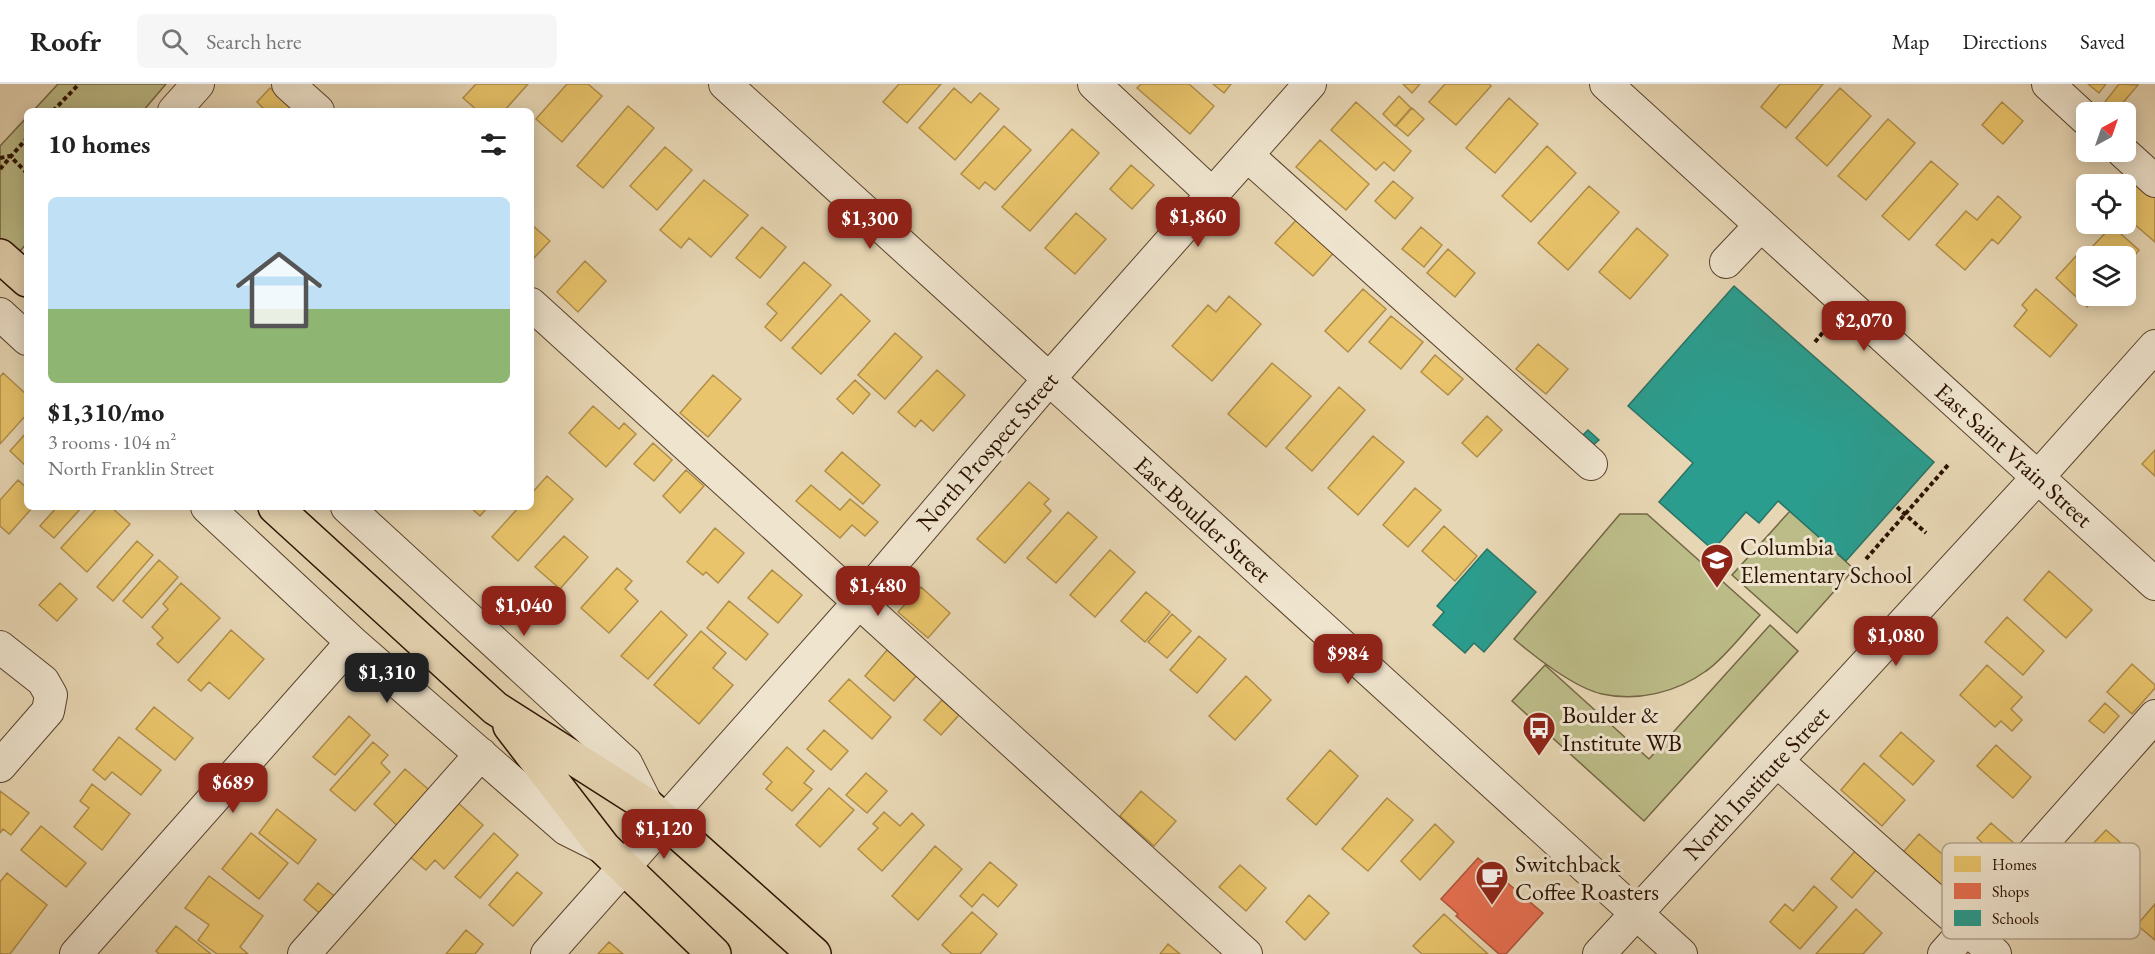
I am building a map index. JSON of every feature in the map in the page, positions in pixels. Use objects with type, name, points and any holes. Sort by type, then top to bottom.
[{"type":"main road","points":[[0,256],[24,277]]},
{"type":"main road","points":[[278,510],[495,708],[614,858],[714,954]]},
{"type":"main road","points":[[495,708],[656,813],[813,954]]},
{"type":"street","points":[[177,108],[198,84]]},
{"type":"street","points":[[288,84],[315,108]]},
{"type":"street","points":[[1094,84],[1212,194]]},
{"type":"street","name":"North Prospect Street","points":[[547,954],[614,858],[860,601],[1049,379],[1310,84]]},
{"type":"street","name":"East Saint Vrain Street","points":[[1606,84],[2155,584]]},
{"type":"street","points":[[2048,84],[2076,110]]},
{"type":"street","name":"East Boulder Street","points":[[742,90],[1049,379],[1681,954]]},
{"type":"street","points":[[1247,155],[1591,464]]},
{"type":"street","points":[[2134,162],[2155,181]]},
{"type":"street","points":[[1726,262],[1761,225]]},
{"type":"street","points":[[534,307],[1246,954]]},
{"type":"street","points":[[0,314],[24,336]]},
{"type":"street","name":"North Institute Street","points":[[1599,954],[2038,477],[2155,346]]},
{"type":"street","points":[[210,510],[352,642],[566,829],[614,858]]},
{"type":"street","points":[[350,510],[626,764],[656,813]]},
{"type":"street","points":[[76,954],[352,642]]},
{"type":"street","points":[[0,647],[43,681],[51,695],[48,711],[0,766]]},
{"type":"street","points":[[2042,843],[2155,716]]},
{"type":"street","points":[[316,950],[481,754]]},
{"type":"street","points":[[1777,761],[1942,906]]},
{"type":"street","points":[[1944,954],[1957,939]]},
{"type":"street","points":[[1979,939],[1995,954]]},
{"type":"path","points":[[56,108],[79,84]]},
{"type":"path","points":[[0,169],[24,141]]},
{"type":"path","points":[[0,158],[10,156]]},
{"type":"path","points":[[10,156],[24,170]]},
{"type":"path","points":[[1815,342],[1830,325]]},
{"type":"path","points":[[1866,559],[1948,465]]},
{"type":"path","points":[[1897,507],[1926,533]]},
{"type":"green space","points":[[58,84],[166,84],[146,108],[36,108]]},
{"type":"green space","points":[[24,120],[24,246],[0,274],[0,146]]},
{"type":"green space","points":[[1790,511],[1854,569],[1797,633],[1732,575]]},
{"type":"green space","points":[[1620,514],[1647,514],[1760,615],[1727,652],[1706,671],[1683,685],[1643,696],[1616,696],[1591,691],[1556,671],[1514,639]]},
{"type":"green space","points":[[1770,625],[1798,651],[1644,821],[1512,701],[1545,665],[1649,759]]},
{"type":"building: Homes","points":[[476,84],[528,84],[507,108],[475,108],[463,98]]},
{"type":"building: Homes","points":[[567,84],[588,84],[602,96],[562,142],[536,119]]},
{"type":"building: Homes","points":[[899,84],[941,84],[907,123],[883,102]]},
{"type":"building: Homes","points":[[1141,84],[1189,84],[1214,106],[1190,134],[1137,88]]},
{"type":"building: Homes","points":[[1213,84],[1231,84],[1224,93]]},
{"type":"building: Homes","points":[[1403,84],[1420,84],[1412,93]]},
{"type":"building: Homes","points":[[1445,84],[1489,84],[1491,86],[1456,125],[1429,102]]},
{"type":"building: Homes","points":[[1780,84],[1823,84],[1786,128],[1761,107]]},
{"type":"building: Homes","points":[[2088,84],[2106,84],[2099,93]]},
{"type":"building: Homes","points":[[2119,84],[2138,85],[2124,102],[2105,102]]},
{"type":"building: Homes","points":[[270,88],[293,108],[263,108],[257,102]]},
{"type":"building: Homes","points":[[954,88],[971,103],[980,93],[999,109],[955,160],[919,128]]},
{"type":"building: Homes","points":[[1840,88],[1871,116],[1827,166],[1796,138]]},
{"type":"building: Homes","points":[[1399,96],[1411,108],[1395,126],[1383,114]]},
{"type":"building: Homes","points":[[1509,98],[1538,124],[1495,173],[1466,148]]},
{"type":"building: Homes","points":[[1356,102],[1411,151],[1394,171],[1384,162],[1376,170],[1331,130]]},
{"type":"building: Homes","points":[[2002,102],[2023,121],[2003,144],[1982,125]]},
{"type":"building: Homes","points":[[628,106],[654,128],[603,188],[577,166]]},
{"type":"building: Homes","points":[[1412,108],[1424,119],[1408,136],[1396,126]]},
{"type":"building: Homes","points":[[1888,119],[1915,143],[1866,200],[1838,176]]},
{"type":"building: Homes","points":[[1004,126],[1031,150],[995,190],[985,182],[979,189],[961,174]]},
{"type":"building: Homes","points":[[1072,129],[1099,153],[1030,231],[1002,207]]},
{"type":"building: Homes","points":[[1320,140],[1369,184],[1346,210],[1296,167]]},
{"type":"building: Homes","points":[[1547,146],[1576,173],[1531,222],[1502,196]]},
{"type":"building: Homes","points":[[665,147],[692,170],[657,210],[630,186]]},
{"type":"building: Homes","points":[[1931,161],[1958,184],[1909,240],[1882,216]]},
{"type":"building: Homes","points":[[1131,165],[1154,185],[1132,209],[1110,189]]},
{"type":"building: Homes","points":[[704,180],[748,215],[711,257],[689,238],[681,248],[660,230]]},
{"type":"building: Homes","points":[[2138,180],[2155,196],[2155,242],[2136,226],[2136,182]]},
{"type":"building: Homes","points":[[1393,181],[1413,198],[1395,219],[1375,201]]},
{"type":"building: Homes","points":[[1589,186],[1619,212],[1568,270],[1538,243]]},
{"type":"building: Homes","points":[[1998,196],[2021,217],[1998,244],[1992,239],[1965,270],[1936,245],[1966,211],[1977,220]]},
{"type":"building: Homes","points":[[1076,213],[1106,239],[1075,274],[1045,248]]},
{"type":"building: Homes","points":[[1300,216],[1337,249],[1313,276],[1275,243]]},
{"type":"building: Homes","points":[[534,227],[550,241],[534,258]]},
{"type":"building: Homes","points":[[762,227],[786,247],[760,278],[736,258]]},
{"type":"building: Homes","points":[[1421,227],[1442,245],[1424,267],[1402,249]]},
{"type":"building: Homes","points":[[1637,228],[1668,255],[1630,299],[1599,272]]},
{"type":"building: Homes","points":[[2104,234],[2121,234],[2134,246],[2093,246]]},
{"type":"building: Homes","points":[[1448,249],[1475,273],[1455,297],[1427,273]]},
{"type":"building: Homes","points":[[2076,256],[2076,297],[2056,278]]},
{"type":"building: Homes","points":[[585,261],[606,281],[578,312],[557,292]]},
{"type":"building: Homes","points":[[804,262],[831,285],[781,341],[765,327],[777,313],[767,304]]},
{"type":"building: Homes","points":[[1363,289],[1386,309],[1348,352],[1325,331]]},
{"type":"building: Homes","points":[[2036,289],[2077,325],[2050,357],[2014,326],[2027,310],[2022,305]]},
{"type":"building: Homes","points":[[841,294],[870,321],[821,374],[792,348]]},
{"type":"building: Homes","points":[[1229,296],[1261,324],[1212,381],[1172,346],[1208,305],[1216,312]]},
{"type":"building: Homes","points":[[1391,316],[1423,342],[1401,369],[1369,342]]},
{"type":"building: Homes","points":[[895,333],[922,357],[885,399],[858,375]]},
{"type":"building: Homes","points":[[1538,344],[1568,369],[1546,394],[1516,369]]},
{"type":"building: Homes","points":[[1435,355],[1463,379],[1448,395],[1421,372]]},
{"type":"building: Homes","points":[[1272,363],[1311,396],[1266,447],[1228,414]]},
{"type":"building: Homes","points":[[937,370],[965,395],[933,431],[921,420],[915,427],[898,412]]},
{"type":"building: Homes","points":[[3,373],[24,392],[24,417],[0,444],[0,377]]},
{"type":"building: Homes","points":[[713,375],[741,399],[708,437],[680,413]]},
{"type":"building: Homes","points":[[855,380],[870,394],[853,414],[837,399]]},
{"type":"building: Homes","points":[[1339,387],[1365,410],[1312,471],[1286,448]]},
{"type":"building: Homes","points":[[593,406],[619,429],[624,423],[636,434],[606,467],[569,433]]},
{"type":"building: Homes","points":[[1487,416],[1502,430],[1477,457],[1462,443]]},
{"type":"building: Homes","points":[[24,435],[24,464],[10,451]]},
{"type":"building: Homes","points":[[1373,436],[1404,462],[1358,515],[1328,488]]},
{"type":"building: Homes","points":[[653,443],[672,460],[654,481],[634,464]]},
{"type":"building: Homes","points":[[2155,450],[2155,476],[2142,464]]},
{"type":"building: Homes","points":[[842,452],[880,485],[863,504],[825,471]]},
{"type":"building: Homes","points":[[686,470],[704,486],[680,513],[663,496]]},
{"type":"building: Homes","points":[[547,476],[573,499],[518,561],[492,537],[516,510],[534,510],[534,491]]},
{"type":"building: Homes","points":[[18,480],[24,485],[24,510],[30,510],[9,534],[0,526],[0,500]]},
{"type":"building: Homes","points":[[1029,482],[1049,499],[1044,504],[1051,511],[1005,563],[977,539]]},
{"type":"building: Homes","points":[[811,485],[840,510],[850,499],[878,522],[865,536],[852,525],[840,538],[796,501]]},
{"type":"building: Homes","points":[[1415,488],[1441,510],[1408,547],[1383,525]]},
{"type":"building: Homes","points":[[54,510],[79,510],[54,538],[40,526]]},
{"type":"building: Homes","points":[[95,510],[114,510],[130,524],[87,572],[61,548]]},
{"type":"building: Homes","points":[[473,510],[485,510],[480,516]]},
{"type":"building: Homes","points":[[1068,512],[1097,537],[1056,583],[1027,558]]},
{"type":"building: Homes","points":[[1444,526],[1477,556],[1455,581],[1422,551]]},
{"type":"building: Homes","points":[[715,528],[744,553],[718,583],[706,572],[703,575],[687,562]]},
{"type":"building: Homes","points":[[564,536],[588,557],[560,589],[535,567]]},
{"type":"building: Homes","points":[[137,541],[153,555],[113,601],[97,587]]},
{"type":"building: Homes","points":[[1110,550],[1135,572],[1095,617],[1070,595]]},
{"type":"building: Homes","points":[[159,560],[178,577],[142,618],[123,601]]},
{"type":"building: Homes","points":[[617,568],[632,581],[625,589],[638,601],[609,633],[581,608]]},
{"type":"building: Homes","points":[[772,570],[802,595],[778,623],[748,598]]},
{"type":"building: Homes","points":[[2049,571],[2092,610],[2066,638],[2024,600]]},
{"type":"building: Homes","points":[[60,583],[77,599],[57,621],[39,605]]},
{"type":"building: Homes","points":[[181,583],[220,618],[178,663],[157,644],[163,638],[152,627],[168,609],[163,604]]},
{"type":"building: Homes","points":[[921,587],[950,613],[928,638],[898,612]]},
{"type":"building: Homes","points":[[1146,592],[1170,612],[1145,642],[1121,621]]},
{"type":"building: Homes","points":[[729,601],[768,634],[746,660],[707,628]]},
{"type":"building: Homes","points":[[661,611],[687,635],[648,679],[621,656]]},
{"type":"building: Homes","points":[[1172,614],[1191,631],[1167,658],[1148,642]]},
{"type":"building: Homes","points":[[2007,617],[2044,651],[2023,675],[1985,642]]},
{"type":"building: Homes","points":[[231,630],[264,659],[229,699],[209,682],[201,691],[188,680]]},
{"type":"building: Homes","points":[[701,631],[726,653],[713,668],[733,685],[699,724],[654,685]]},
{"type":"building: Homes","points":[[1199,636],[1226,659],[1197,693],[1170,670]]},
{"type":"building: Homes","points":[[888,649],[918,674],[894,701],[865,676]]},
{"type":"building: Homes","points":[[2132,664],[2155,685],[2155,688],[2132,714],[2107,692]]},
{"type":"building: Homes","points":[[1987,665],[2022,697],[2011,709],[2022,720],[2012,731],[2001,721],[1995,727],[1960,695]]},
{"type":"building: Homes","points":[[1246,676],[1271,700],[1235,740],[1209,716]]},
{"type":"building: Homes","points":[[849,679],[891,717],[872,739],[829,701]]},
{"type":"building: Homes","points":[[942,700],[959,715],[941,735],[924,720]]},
{"type":"building: Homes","points":[[2105,703],[2119,716],[2104,733],[2089,721]]},
{"type":"building: Homes","points":[[154,707],[193,738],[175,760],[136,729]]},
{"type":"building: Homes","points":[[349,716],[370,735],[335,775],[313,757]]},
{"type":"building: Homes","points":[[824,730],[848,751],[831,770],[807,749]]},
{"type":"building: Homes","points":[[1901,732],[1934,761],[1913,785],[1880,756]]},
{"type":"building: Homes","points":[[119,737],[161,770],[141,795],[112,772],[105,780],[93,770]]},
{"type":"building: Homes","points":[[373,742],[388,755],[381,763],[390,772],[355,811],[330,790]]},
{"type":"building: Homes","points":[[1996,745],[2031,777],[2013,798],[1977,766]]},
{"type":"building: Homes","points":[[787,747],[814,771],[804,783],[812,789],[792,811],[766,789],[772,782],[763,774]]},
{"type":"building: Homes","points":[[1330,750],[1358,776],[1316,825],[1287,799]]},
{"type":"building: Homes","points":[[1864,763],[1905,800],[1882,826],[1841,790]]},
{"type":"building: Homes","points":[[405,769],[435,795],[403,831],[374,804]]},
{"type":"building: Homes","points":[[866,773],[887,791],[867,813],[846,795]]},
{"type":"building: Homes","points":[[92,784],[130,814],[102,850],[74,827],[89,808],[80,801]]},
{"type":"building: Homes","points":[[829,788],[854,810],[820,847],[796,825]]},
{"type":"building: Homes","points":[[0,791],[29,813],[11,835],[3,829],[0,833]]},
{"type":"building: Homes","points":[[1141,791],[1176,821],[1154,846],[1120,816]]},
{"type":"building: Homes","points":[[1387,798],[1413,820],[1368,871],[1342,849]]},
{"type":"building: Homes","points":[[457,802],[483,825],[444,869],[435,860],[426,870],[409,856]]},
{"type":"building: Homes","points":[[277,809],[316,840],[298,864],[259,833]]},
{"type":"building: Homes","points":[[884,812],[900,826],[912,813],[924,825],[882,871],[858,849],[878,828],[873,824]]},
{"type":"building: Homes","points":[[1991,823],[2014,843],[1983,843],[1977,838]]},
{"type":"building: Homes","points":[[1435,824],[1454,842],[1420,880],[1401,861]]},
{"type":"building: Homes","points":[[41,826],[86,863],[66,887],[21,850]]},
{"type":"building: Homes","points":[[2106,830],[2121,843],[2094,843]]},
{"type":"building: Homes","points":[[251,833],[288,863],[259,899],[222,869]]},
{"type":"building: Homes","points":[[494,833],[518,855],[480,898],[455,877]]},
{"type":"building: Homes","points":[[1919,834],[1942,854],[1942,884],[1938,889],[1900,856]]},
{"type":"building: Homes","points":[[1862,843],[1883,862],[1852,898],[1831,879]]},
{"type":"building: Homes","points":[[935,846],[962,869],[918,920],[892,896]]},
{"type":"building: Homes","points":[[990,862],[1017,885],[998,907],[983,894],[972,907],[960,896]]},
{"type":"building: Homes","points":[[1240,865],[1266,888],[1246,911],[1219,887]]},
{"type":"building: Homes","points":[[517,872],[542,893],[513,926],[489,905]]},
{"type":"building: Homes","points":[[7,873],[47,905],[10,954],[0,954],[0,882]]},
{"type":"building: Homes","points":[[209,876],[263,916],[240,947],[248,954],[217,954],[198,940],[209,925],[185,908]]},
{"type":"building: Homes","points":[[318,883],[338,899],[323,916],[304,900]]},
{"type":"building: Homes","points":[[1814,886],[1837,907],[1800,949],[1770,922],[1785,904],[1793,911]]},
{"type":"building: Homes","points":[[1309,895],[1329,913],[1305,940],[1286,922]]},
{"type":"building: Homes","points":[[2155,904],[2155,940],[2140,928],[2140,922]]},
{"type":"building: Homes","points":[[1856,909],[1882,933],[1863,954],[1816,954]]},
{"type":"building: Homes","points":[[972,912],[997,934],[980,954],[952,954],[942,945]]},
{"type":"building: Homes","points":[[1444,914],[1488,954],[1422,954],[1413,946]]},
{"type":"building: Homes","points":[[176,926],[211,954],[159,954],[156,951]]},
{"type":"building: Homes","points":[[466,930],[483,944],[475,954],[446,954]]},
{"type":"building: Homes","points":[[609,942],[623,954],[598,954]]},
{"type":"building: Homes","points":[[1168,944],[1180,954],[1160,954]]},
{"type":"building: Shops","name":"Switchback Coffee Roasters","points":[[1478,858],[1543,913],[1506,954],[1499,954],[1456,916],[1458,914],[1441,899]]},
{"type":"building: Schools","points":[[1734,286],[1934,462],[1846,561],[1778,501],[1759,523],[1746,512],[1713,550],[1659,502],[1693,463],[1628,406]]},
{"type":"building: Schools","points":[[1588,430],[1599,440],[1591,447],[1581,437]]},
{"type":"building: Schools","points":[[1487,549],[1536,592],[1484,652],[1474,643],[1465,653],[1433,625],[1444,612],[1437,606]]},
{"type":"place","name":"Columbia Elementary School","points":[[1717,589]]},
{"type":"place","name":"Boulder & Institute WB","points":[[1539,757]]},
{"type":"place","name":"Switchback Coffee Roasters","points":[[1492,906]]}]
